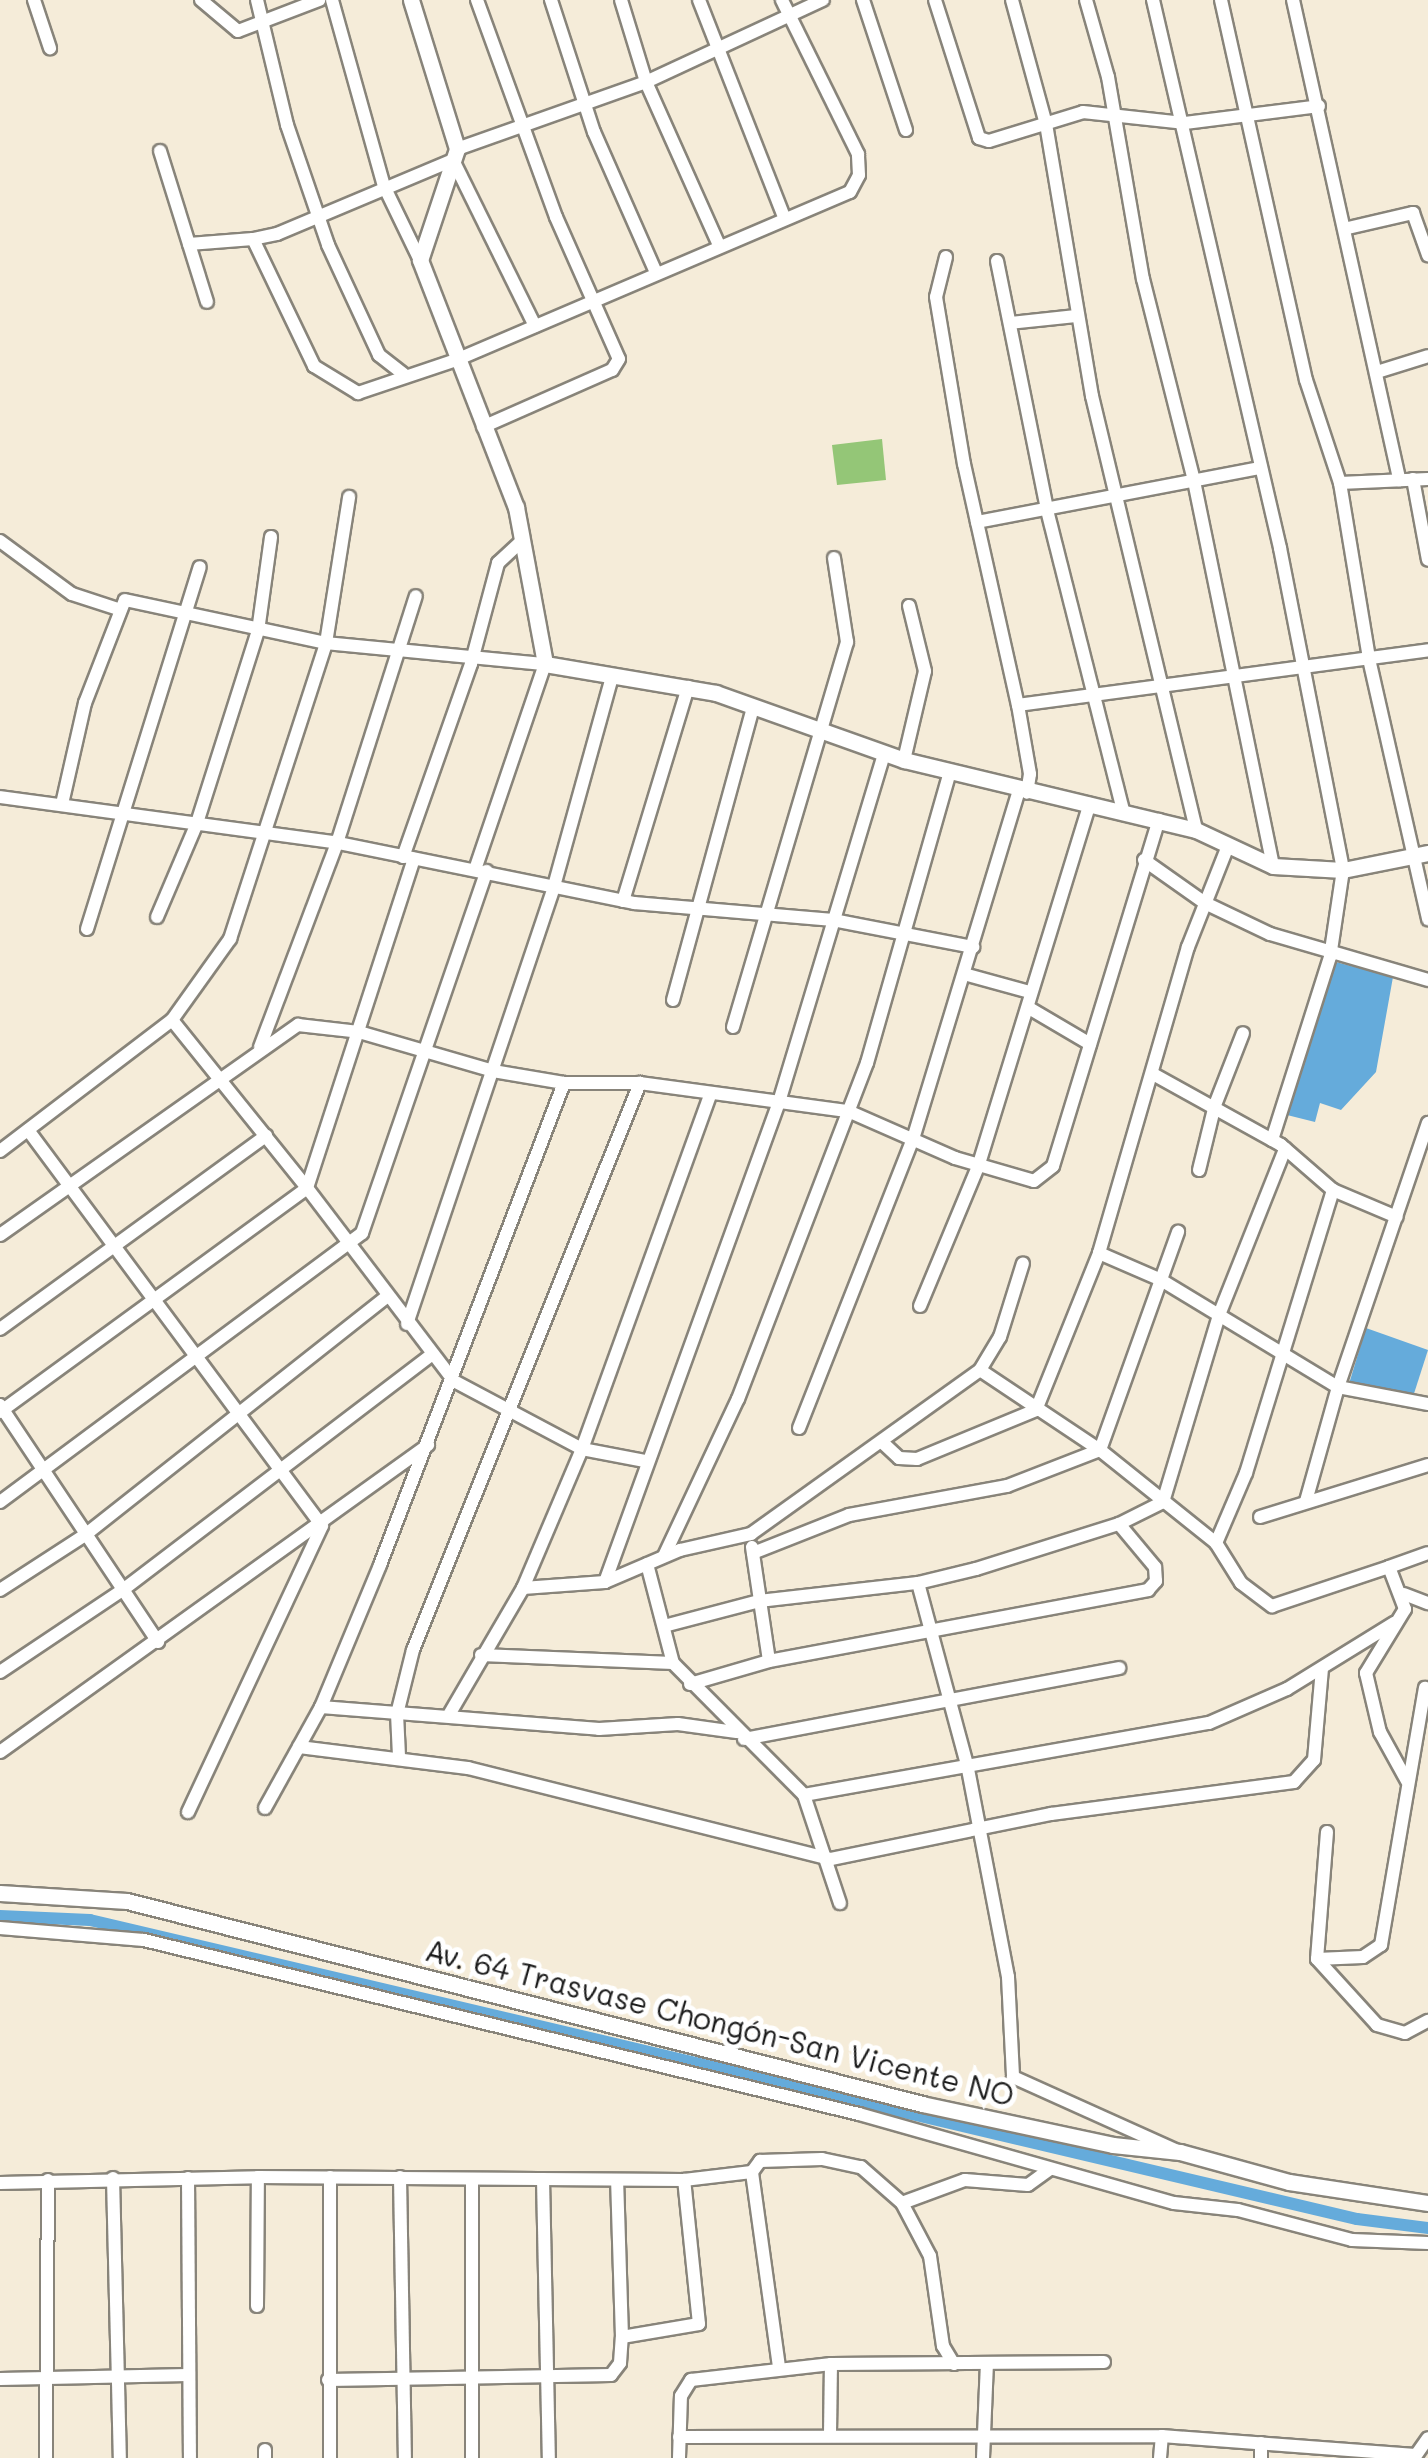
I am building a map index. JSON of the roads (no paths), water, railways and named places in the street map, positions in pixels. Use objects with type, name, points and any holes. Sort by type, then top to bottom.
[{"type":"street","points":[[34,0],[50,48]]},
{"type":"street","points":[[201,0],[238,31],[319,0]]},
{"type":"street","points":[[257,0],[287,124],[320,216],[378,355],[402,374]]},
{"type":"street","points":[[0,1502],[353,1246],[370,1219],[426,1050],[544,664],[523,540],[420,260],[384,186],[332,0]]},
{"type":"street","points":[[410,0],[455,155],[535,326]]},
{"type":"street","points":[[477,0],[520,124],[618,365],[482,427]]},
{"type":"street","points":[[551,0],[584,100],[656,270]]},
{"type":"street","points":[[621,0],[646,82],[719,244]]},
{"type":"street","points":[[699,0],[715,49],[785,219]]},
{"type":"street","points":[[252,238],[314,366],[358,393],[402,374],[456,360],[656,270],[850,192],[860,174],[848,132],[782,0]]},
{"type":"street","points":[[190,244],[252,238],[320,216],[520,124],[646,82],[824,0]]},
{"type":"street","points":[[862,0],[906,130]]},
{"type":"street","points":[[935,0],[979,138],[1082,112],[1185,124],[1319,106]]},
{"type":"street","points":[[1012,0],[1046,124],[1075,316],[1196,830]]},
{"type":"street","points":[[1086,0],[1114,113],[1143,278],[1194,481],[1273,866]]},
{"type":"street","points":[[1153,0],[1185,124],[1261,468],[1342,870],[1330,956],[1272,1140]]},
{"type":"street","points":[[1221,0],[1306,380],[1340,483],[1368,659],[1422,854],[1428,919]]},
{"type":"street","points":[[1293,0],[1348,228],[1377,372],[1428,560]]},
{"type":"street","points":[[160,151],[208,302]]},
{"type":"street","points":[[420,260],[455,155]]},
{"type":"street","points":[[1348,228],[1413,214],[1428,255]]},
{"type":"street","points":[[799,1428],[913,1139],[1030,774],[977,522],[936,297],[946,258]]},
{"type":"street","points":[[997,262],[1047,510],[1097,692],[1122,811]]},
{"type":"street","points":[[1010,323],[1075,316]]},
{"type":"street","points":[[1377,372],[1428,356]]},
{"type":"street","points":[[977,522],[1117,500],[1261,468]]},
{"type":"street","points":[[1340,483],[1428,478]]},
{"type":"street","points":[[0,1150],[172,1020],[230,939],[326,642],[349,498]]},
{"type":"street","points":[[158,917],[197,823],[258,631],[272,536]]},
{"type":"street","points":[[158,1642],[1,1409],[158,1300],[307,1188],[359,1032],[498,563],[523,540]]},
{"type":"street","points":[[0,541],[72,594],[118,609]]},
{"type":"street","points":[[733,1027],[847,642],[834,558]]},
{"type":"street","points":[[87,930],[200,567]]},
{"type":"street","points":[[259,1050],[337,843],[402,651],[416,596]]},
{"type":"street","points":[[62,804],[85,702],[118,609],[133,600],[184,616],[326,642],[472,660],[544,664],[688,687],[904,760],[1023,792],[1196,830],[1273,866],[1342,870],[1422,854]]},
{"type":"street","points":[[904,760],[925,671],[909,606]]},
{"type":"street","points":[[1018,706],[1162,682],[1304,670],[1428,650]]},
{"type":"street","points":[[407,1324],[554,886],[612,677]]},
{"type":"street","points":[[623,901],[688,687]]},
{"type":"street","points":[[673,1000],[754,708]]},
{"type":"street","points":[[605,1582],[645,1460],[779,1102],[884,754]]},
{"type":"street","points":[[664,1556],[738,1399],[848,1111],[906,930],[950,772]]},
{"type":"street","points":[[0,797],[337,843],[481,869],[623,901],[833,920],[906,930],[972,947]]},
{"type":"street","points":[[920,1306],[978,1167],[1090,804]]},
{"type":"street","points":[[0,1235],[71,1189],[298,1024],[359,1032],[493,1072],[564,1083],[640,1083],[848,1111],[978,1167],[1034,1181],[1044,1176],[1090,1044],[1159,820]]},
{"type":"street","points":[[883,1443],[899,1458],[918,1459],[1036,1410],[1099,1254],[1205,903],[1228,846]]},
{"type":"street","points":[[1144,860],[1205,903],[1330,956],[1428,980]]},
{"type":"street","points":[[964,974],[1030,992]]},
{"type":"street","points":[[1029,1008],[1090,1044]]},
{"type":"street","points":[[172,1020],[353,1246],[385,1298],[430,1356],[454,1381],[512,1416],[582,1449],[645,1460]]},
{"type":"street","points":[[1199,1170],[1215,1105],[1243,1033]]},
{"type":"street","points":[[1153,1074],[1272,1140],[1334,1190],[1396,1218]]},
{"type":"street","points":[[265,1808],[321,1707],[454,1381],[564,1083]]},
{"type":"street","points":[[399,1756],[397,1714],[423,1624],[512,1416],[640,1083]]},
{"type":"street","points":[[450,1712],[481,1654],[524,1588],[582,1449],[710,1094]]},
{"type":"street","points":[[1306,1501],[1338,1387],[1428,1123]]},
{"type":"street","points":[[28,1130],[202,1356],[239,1414],[322,1526]]},
{"type":"street","points":[[0,1329],[266,1136]]},
{"type":"street","points":[[664,1626],[759,1600],[918,1583],[1118,1524],[1163,1502],[1219,1316],[1285,1149]]},
{"type":"street","points":[[1216,1544],[1246,1473],[1334,1190]]},
{"type":"street","points":[[753,1553],[849,1516],[1007,1486],[1100,1450],[1178,1232]]},
{"type":"street","points":[[1099,1254],[1161,1280],[1280,1356],[1338,1387],[1428,1404]]},
{"type":"street","points":[[524,1588],[605,1582],[664,1556],[750,1534],[883,1443],[980,1370],[1000,1337],[1023,1263]]},
{"type":"street","points":[[0,1590],[85,1535],[385,1298]]},
{"type":"street","points":[[0,1672],[124,1589],[430,1356]]},
{"type":"street","points":[[980,1370],[1100,1450],[1216,1544],[1240,1582],[1272,1606],[1428,1553]]},
{"type":"street","points":[[0,1752],[322,1526],[428,1445]]},
{"type":"street","points":[[1260,1517],[1428,1464]]},
{"type":"street","points":[[690,1684],[769,1662],[928,1635],[1148,1590],[1156,1581],[1155,1566],[1118,1524]]},
{"type":"street","points":[[188,1812],[322,1526]]},
{"type":"street","points":[[750,1534],[769,1662]]},
{"type":"street","points":[[646,1564],[672,1663],[740,1735],[804,1794],[831,1859],[840,1903]]},
{"type":"street","points":[[1389,1567],[1404,1594],[1403,1618],[1366,1673],[1380,1732],[1407,1781]]},
{"type":"street","points":[[918,1583],[945,1698],[968,1764],[978,1834],[1008,1977],[1012,2077],[1180,2152]]},
{"type":"street","points":[[1404,1594],[1428,1603]]},
{"type":"street","points":[[804,1794],[1208,1722],[1322,1668],[1403,1618]]},
{"type":"street","points":[[481,1654],[672,1663]]},
{"type":"street","points":[[321,1707],[397,1714],[450,1712],[598,1729],[678,1724],[740,1735],[1119,1668]]},
{"type":"street","points":[[299,1746],[399,1756],[831,1859],[978,1834],[1067,1811],[1294,1782],[1314,1760],[1322,1668]]},
{"type":"street","points":[[1317,1959],[1363,1957],[1381,1945],[1425,1688]]},
{"type":"street","points":[[1326,1832],[1317,1959],[1377,2025],[1405,2033],[1428,2021]]},
{"type":"street","name":"Av. 64 Trasvase Chongón-San Vicente NO","points":[[0,1893],[128,1901],[922,2104],[1113,2145],[1180,2152],[1289,2182],[1428,2203]]},
{"type":"street","points":[[0,1928],[144,1940],[859,2114],[1050,2170],[1352,2240],[1428,2242]]},
{"type":"street","points":[[0,2183],[258,2177],[684,2180],[752,2172],[764,2158],[842,2162],[873,2173],[902,2203],[930,2256],[943,2346],[954,2364]]},
{"type":"street","points":[[902,2203],[965,2180],[1028,2185],[1050,2170]]},
{"type":"street","points":[[752,2172],[780,2367]]},
{"type":"street","points":[[257,2306],[258,2177]]},
{"type":"street","points":[[330,2177],[330,2458]]},
{"type":"street","points":[[400,2177],[404,2458]]},
{"type":"street","points":[[114,2178],[120,2458]]},
{"type":"street","points":[[188,2178],[190,2458]]},
{"type":"street","points":[[544,2178],[543,2380],[548,2458]]},
{"type":"street","points":[[472,2179],[472,2458]]},
{"type":"street","points":[[46,2458],[48,2180]]},
{"type":"street","points":[[328,2380],[543,2380],[611,2376],[622,2337],[617,2180]]},
{"type":"street","points":[[622,2337],[700,2324],[684,2180]]},
{"type":"street","points":[[679,2458],[681,2396],[691,2380],[832,2364],[1104,2362]]},
{"type":"street","points":[[830,2434],[832,2364]]},
{"type":"street","points":[[982,2458],[987,2364]]},
{"type":"street","points":[[0,2378],[188,2375]]},
{"type":"street","points":[[680,2438],[983,2432],[1162,2436],[1414,2456],[1428,2438]]},
{"type":"street","points":[[1160,2458],[1162,2436]]},
{"type":"street","points":[[1261,2442],[1261,2458]]},
{"type":"water","points":[[1332,961],[1393,977],[1376,1072],[1341,1110],[1320,1103],[1315,1122],[1283,1114]]},
{"type":"water","points":[[1366,1328],[1428,1350],[1410,1406],[1348,1387]]},
{"type":"waterway","points":[[0,1916],[90,1920],[1357,2219],[1428,2228]]}]
